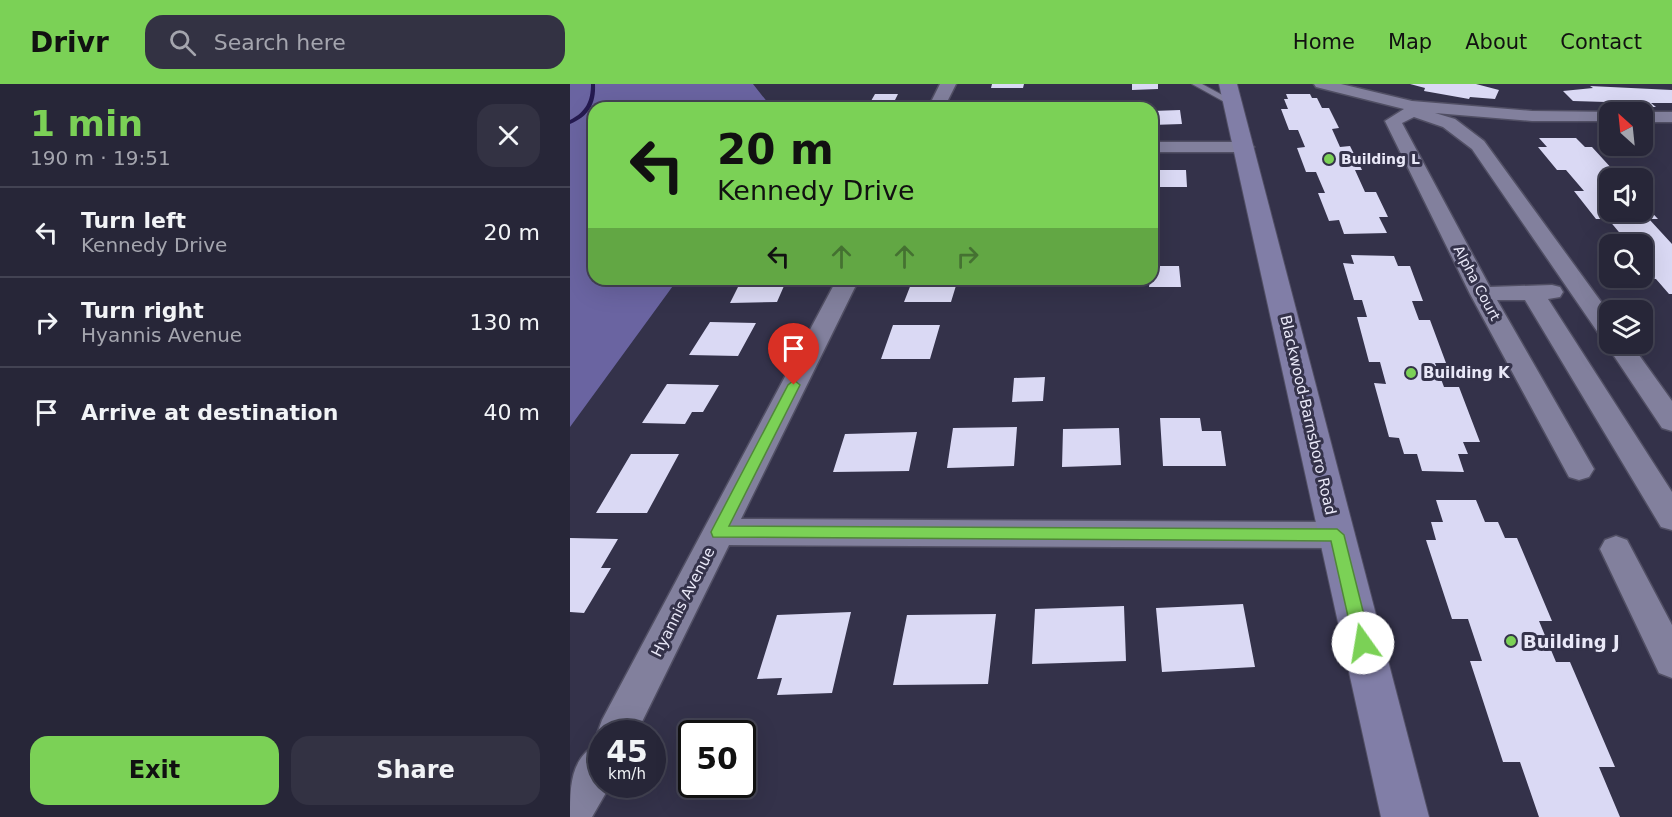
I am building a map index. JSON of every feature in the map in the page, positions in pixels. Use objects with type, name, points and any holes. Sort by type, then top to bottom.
[{"type":"main road","name":"Blackwood-Barnsboro Road","points":[[1230,93],[1245,147],[1404,817]]},
{"type":"street","points":[[939,102],[948,84]]},
{"type":"street","points":[[1322,84],[1412,109],[1449,123],[1478,145],[1599,317]]},
{"type":"street","points":[[1412,109],[1532,116],[1599,116]]},
{"type":"street","name":"Alpha Court","points":[[1412,109],[1393,122],[1482,294],[1579,469]]},
{"type":"street","points":[[1653,117],[1672,117]]},
{"type":"street","points":[[1158,147],[1245,147]]},
{"type":"street","name":"Hyannis Avenue","points":[[623,720],[845,285]]},
{"type":"street","points":[[1482,294],[1580,290]]},
{"type":"street","points":[[1533,293],[1672,518]]},
{"type":"street","points":[[1625,354],[1672,421]]},
{"type":"street","points":[[718,532],[1337,535]]},
{"type":"street","points":[[1617,549],[1662,624],[1672,661]]},
{"type":"street","points":[[570,816],[588,786]]},
{"type":"lane","points":[[1196,84],[1230,93]]},
{"type":"shaded area","points":[[570,84],[753,84],[767,102],[588,102],[588,285],[674,285],[570,427]]},
{"type":"building","points":[[992,84],[1024,84],[1023,88],[991,88]]},
{"type":"building","points":[[1132,84],[1158,84],[1158,89],[1132,90]]},
{"type":"building","points":[[1410,84],[1476,84],[1499,90],[1495,99],[1470,97],[1469,99],[1424,91],[1425,88]]},
{"type":"building","points":[[1590,86],[1672,90],[1672,103],[1573,101],[1563,91],[1593,88]]},
{"type":"building","points":[[875,94],[898,94],[894,102],[870,102]]},
{"type":"building","name":"Building L","points":[[1286,94],[1310,94],[1312,98],[1317,98],[1322,108],[1329,108],[1339,128],[1332,129],[1340,147],[1350,146],[1362,170],[1355,170],[1365,192],[1376,192],[1388,217],[1379,217],[1387,233],[1344,234],[1339,220],[1329,221],[1318,193],[1325,193],[1316,172],[1306,172],[1297,148],[1305,147],[1298,130],[1289,130],[1281,109],[1288,109],[1284,99],[1288,99]]},
{"type":"building","points":[[1180,110],[1182,124],[1158,125],[1158,111]]},
{"type":"building","points":[[1539,138],[1576,138],[1585,147],[1592,147],[1611,168],[1599,168],[1599,219],[1596,219],[1574,191],[1584,191],[1566,170],[1557,170],[1538,147],[1547,147]]},
{"type":"building","points":[[1158,170],[1186,170],[1187,187],[1158,187]]},
{"type":"building","points":[[1611,222],[1652,222],[1672,244],[1672,294],[1669,294],[1656,279],[1653,279],[1653,234],[1621,234]]},
{"type":"building","name":"Building K","points":[[1351,255],[1394,256],[1398,266],[1410,266],[1423,301],[1412,301],[1419,320],[1430,320],[1446,363],[1435,363],[1444,387],[1459,387],[1480,442],[1463,442],[1468,454],[1458,454],[1464,472],[1422,471],[1417,454],[1404,454],[1399,438],[1389,437],[1374,383],[1386,384],[1380,362],[1369,362],[1357,317],[1367,317],[1362,300],[1354,300],[1343,263],[1354,264]]},
{"type":"building","points":[[1158,266],[1179,266],[1181,287],[1149,287],[1149,285],[1158,285]]},
{"type":"building","points":[[739,285],[784,285],[777,302],[730,303]]},
{"type":"building","points":[[911,285],[956,285],[951,302],[904,302]]},
{"type":"building","points":[[710,322],[756,323],[738,356],[689,355]]},
{"type":"building","points":[[893,325],[940,325],[930,359],[881,359]]},
{"type":"building","points":[[1045,377],[1043,401],[1012,402],[1014,378]]},
{"type":"building","points":[[667,384],[719,385],[703,412],[692,412],[685,424],[642,423]]},
{"type":"building","points":[[1160,418],[1200,418],[1202,431],[1221,431],[1226,466],[1163,466]]},
{"type":"building","points":[[1017,427],[1014,466],[947,468],[953,428]]},
{"type":"building","points":[[1119,428],[1121,465],[1062,467],[1063,429]]},
{"type":"building","points":[[917,432],[909,471],[833,472],[845,434]]},
{"type":"building","points":[[631,454],[679,454],[647,513],[596,513]]},
{"type":"building","name":"Building J","points":[[1436,500],[1476,500],[1485,522],[1498,522],[1505,538],[1517,538],[1552,621],[1539,621],[1556,662],[1570,662],[1615,767],[1599,767],[1620,817],[1539,817],[1520,762],[1503,762],[1470,661],[1482,661],[1468,619],[1452,619],[1426,540],[1436,540],[1431,522],[1443,522]]},
{"type":"building","points":[[570,538],[618,539],[601,568],[611,568],[584,613],[570,612]]},
{"type":"building","points":[[1243,604],[1255,667],[1162,672],[1156,608]]},
{"type":"building","points":[[1124,606],[1126,661],[1032,664],[1035,609]]},
{"type":"building","points":[[851,612],[832,693],[777,695],[782,678],[757,679],[777,615]]},
{"type":"building","points":[[996,614],[988,684],[893,685],[907,615]]},
{"type":"waterway","points":[[591,102],[593,84]]},
{"type":"waterway","points":[[570,122],[582,116],[588,109]]},
{"type":"place","name":"Building L","points":[[1329,159]]},
{"type":"place","name":"Building K","points":[[1411,373]]},
{"type":"place","name":"Building J","points":[[1511,641]]},
{"type":"route","points":[[794,385],[718,532],[1337,535],[1363,643]]}]
